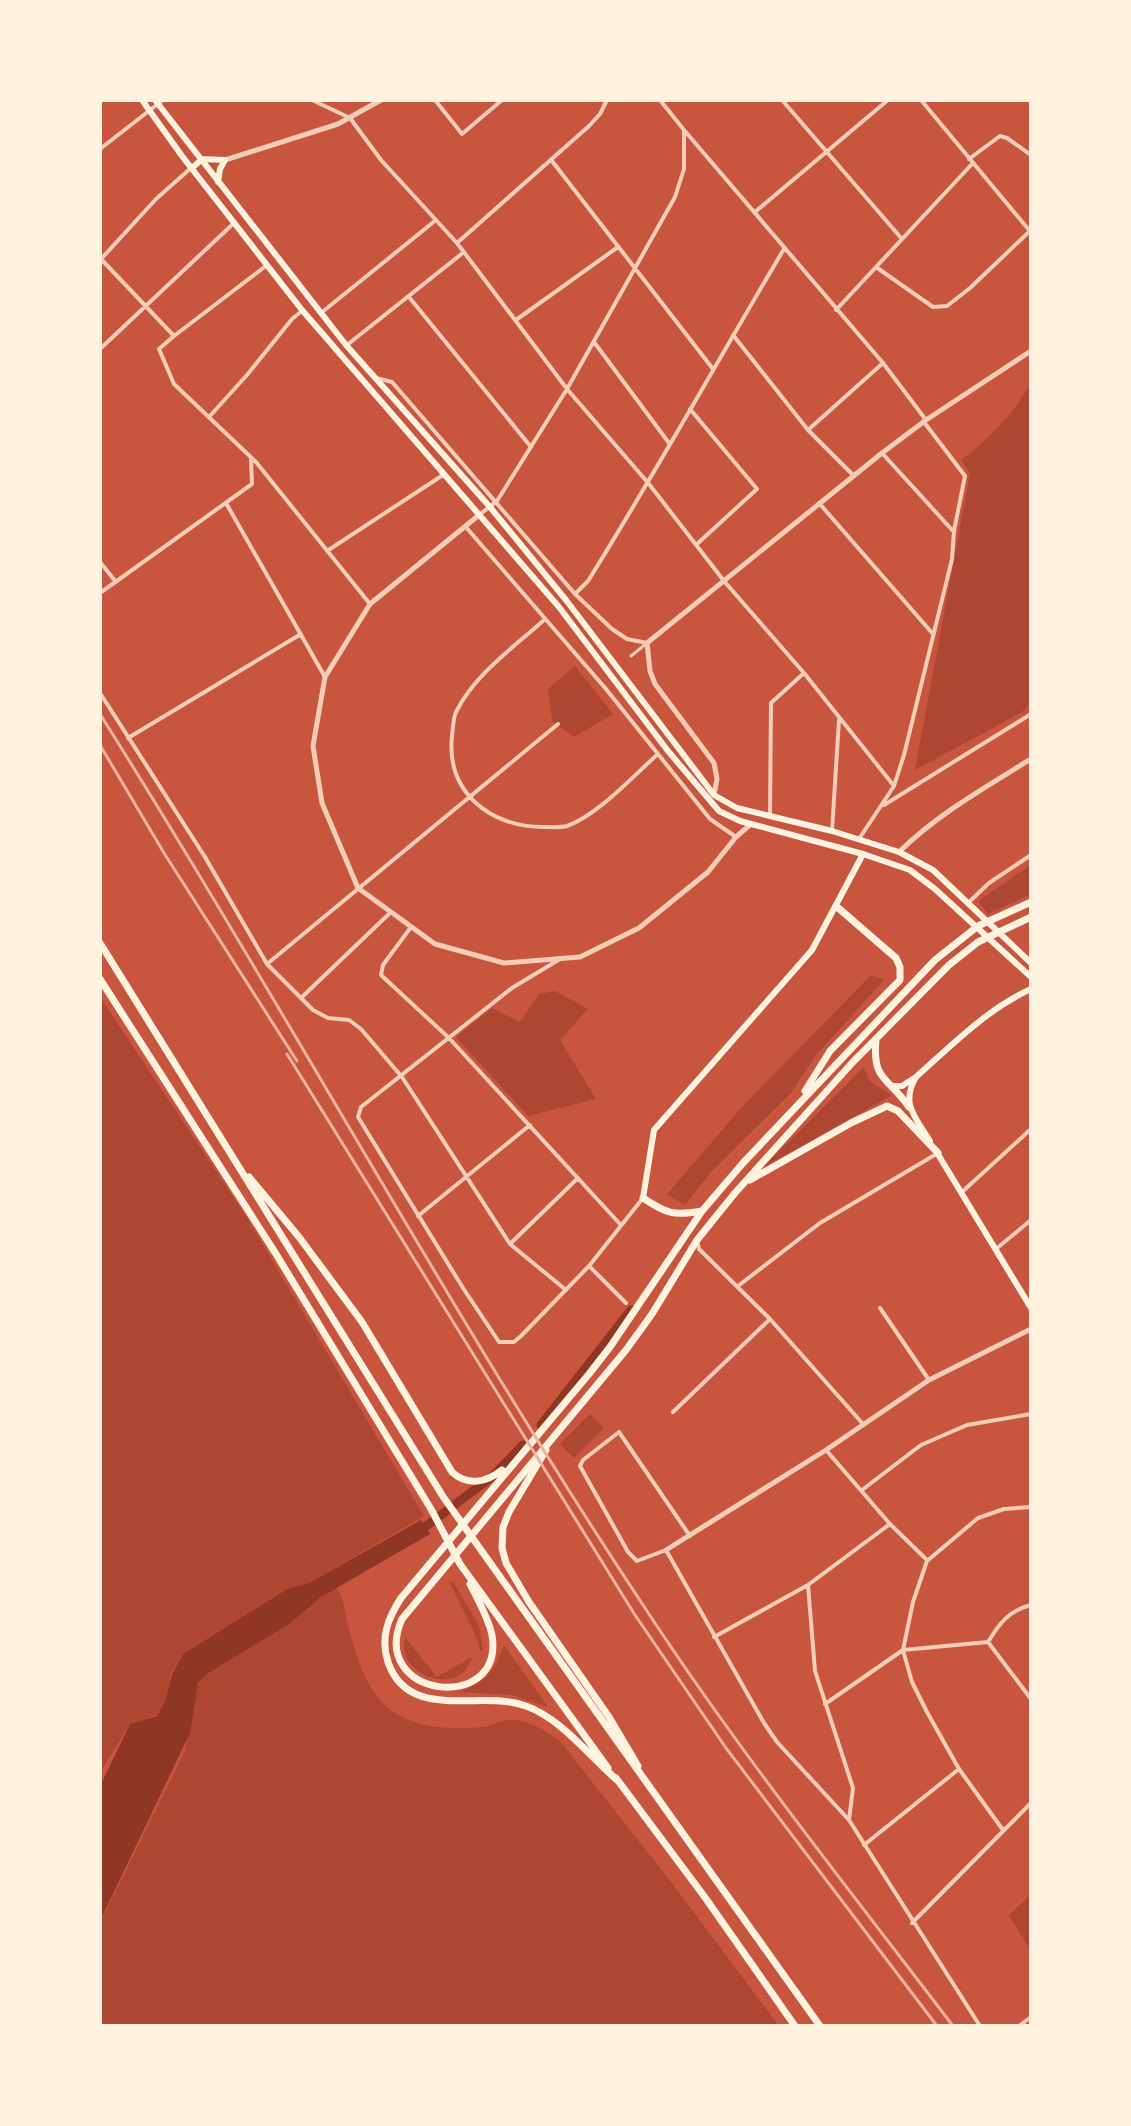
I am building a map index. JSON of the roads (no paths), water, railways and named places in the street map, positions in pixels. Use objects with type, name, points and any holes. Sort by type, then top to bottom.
[{"type":"highway","points":[[617,1780],[553,1721],[526,1706],[495,1700],[438,1701],[415,1694],[392,1671],[385,1648],[388,1622],[401,1598],[610,1347],[702,1211],[801,1100],[935,960],[978,926],[1031,902]]},
{"type":"highway","points":[[801,1100],[812,1076],[830,1051],[900,980],[896,958],[836,906]]},
{"type":"highway","points":[[100,979],[276,1254],[431,1509],[443,1532],[460,1564],[484,1611],[491,1633],[489,1664],[465,1685],[439,1688],[421,1682],[410,1674],[400,1658],[397,1636],[402,1619],[412,1606],[555,1433],[626,1350],[697,1240],[852,1063],[949,965],[978,942],[1031,917]]},
{"type":"highway","points":[[100,943],[444,1498],[661,1807],[820,2026]]},
{"type":"highway","points":[[876,1040],[875,1065],[878,1073],[909,1107]]},
{"type":"highway","points":[[745,1183],[887,1106],[898,1111],[938,1153]]},
{"type":"highway","points":[[231,1156],[299,1237],[362,1322],[452,1472],[459,1478],[475,1482],[497,1474],[516,1458]]},
{"type":"highway","points":[[643,1198],[664,1212],[680,1215],[702,1211]]},
{"type":"highway","points":[[555,1433],[509,1512],[503,1527],[502,1548],[507,1565],[609,1717],[661,1807]]},
{"type":"highway","points":[[460,1564],[704,1896],[795,2026]]},
{"type":"main road","points":[[142,100],[302,310],[559,607],[650,728],[719,811],[751,824],[910,870],[1031,977]]},
{"type":"main road","points":[[158,101],[346,345],[490,507],[615,662],[714,795],[737,808],[832,831],[899,852],[933,870],[1031,963]]},
{"type":"main road","points":[[192,168],[202,159],[225,160],[218,182]]},
{"type":"main road","points":[[643,1198],[654,1130],[812,950],[863,854]]},
{"type":"main road","points":[[893,1086],[902,1086],[916,1077],[974,1025],[1031,989]]},
{"type":"main road","points":[[916,1077],[909,1089],[909,1107],[1031,1308]]},
{"type":"street","points":[[312,100],[350,118],[381,160],[457,243],[567,389],[649,484],[724,581],[804,673],[894,786]]},
{"type":"street","points":[[225,160],[338,124],[381,100]]},
{"type":"street","points":[[435,100],[462,134],[502,100]]},
{"type":"street","points":[[457,243],[552,161],[600,114],[605,100]]},
{"type":"street","points":[[660,100],[883,363],[965,476],[952,559],[904,755],[894,786],[859,839]]},
{"type":"street","points":[[782,100],[902,239]]},
{"type":"street","points":[[755,213],[888,100]]},
{"type":"street","points":[[876,267],[933,307],[941,308],[970,288],[1031,231],[921,100]]},
{"type":"street","points":[[100,149],[150,111],[158,101]]},
{"type":"street","points":[[684,130],[684,169],[675,197],[567,389],[497,501],[370,604],[325,677],[313,746],[322,803],[358,888],[435,944],[504,963],[580,957],[639,928],[708,872],[736,837],[751,824]]},
{"type":"street","points":[[836,310],[995,137],[1007,138],[1031,155]]},
{"type":"street","points":[[552,161],[713,369]]},
{"type":"street","points":[[174,336],[100,259],[156,199],[192,168]]},
{"type":"street","points":[[321,313],[436,220]]},
{"type":"street","points":[[100,349],[235,221]]},
{"type":"street","points":[[516,320],[618,247]]},
{"type":"street","points":[[575,594],[588,581],[649,484],[669,443],[784,249]]},
{"type":"street","points":[[346,345],[464,252]]},
{"type":"street","points":[[267,265],[159,349],[174,384],[251,457],[370,604]]},
{"type":"street","points":[[409,297],[531,447]]},
{"type":"street","points":[[209,417],[302,310]]},
{"type":"street","points":[[733,335],[808,430],[853,475]]},
{"type":"street","points":[[594,342],[669,443]]},
{"type":"street","points":[[631,656],[853,475],[925,421],[1031,351]]},
{"type":"street","points":[[808,430],[883,363]]},
{"type":"street","points":[[375,378],[392,382],[575,594],[612,629],[627,639],[647,643]]},
{"type":"street","points":[[384,406],[394,398]]},
{"type":"street","points":[[690,409],[757,489],[696,545]]},
{"type":"street","points":[[882,453],[954,531]]},
{"type":"street","points":[[100,593],[252,484],[251,457]]},
{"type":"street","points":[[327,551],[443,475]]},
{"type":"street","points":[[226,503],[325,677]]},
{"type":"street","points":[[819,503],[933,634]]},
{"type":"street","points":[[465,526],[606,689],[710,819],[736,837]]},
{"type":"street","points":[[100,562],[116,582]]},
{"type":"street","points":[[544,620],[477,680],[454,715],[450,752],[457,778],[469,797],[492,817],[532,827],[565,826],[594,810],[658,754]]},
{"type":"street","points":[[128,738],[301,634]]},
{"type":"street","points":[[647,643],[650,671],[655,684],[706,748],[714,763],[717,779],[714,795]]},
{"type":"street","points":[[770,818],[771,703],[804,673]]},
{"type":"street","points":[[100,693],[205,857],[267,964],[313,1010],[328,1018],[349,1020],[361,1029],[402,1077],[510,1244],[566,1290]]},
{"type":"street","points":[[883,806],[1031,714]]},
{"type":"street","points":[[832,831],[839,718]]},
{"type":"street","points":[[267,964],[558,724]]},
{"type":"street","points":[[899,852],[948,810],[1031,759]]},
{"type":"street","points":[[968,903],[989,883],[1031,855]]},
{"type":"street","points":[[302,997],[391,912]]},
{"type":"street","points":[[411,927],[383,965],[381,975],[449,1038],[620,1224]]},
{"type":"street","points":[[562,958],[512,988],[361,1107],[358,1117],[499,1342],[514,1342],[589,1266],[643,1198]]},
{"type":"street","points":[[418,1216],[530,1125]]},
{"type":"street","points":[[960,1193],[1031,1129]]},
{"type":"street","points":[[738,1286],[820,1223],[938,1153]]},
{"type":"street","points":[[510,1244],[578,1178]]},
{"type":"street","points":[[996,1249],[1031,1220]]},
{"type":"street","points":[[697,1240],[699,1249],[770,1319],[863,1424]]},
{"type":"street","points":[[589,1266],[626,1303]]},
{"type":"street","points":[[880,1308],[929,1380]]},
{"type":"street","points":[[673,1412],[770,1319]]},
{"type":"street","points":[[690,1536],[619,1432],[583,1460],[580,1466],[628,1552],[637,1561],[666,1550],[690,1536],[929,1380],[1031,1329]]},
{"type":"street","points":[[862,1490],[921,1445],[967,1425],[1031,1414]]},
{"type":"street","points":[[826,1450],[890,1524],[927,1561]]},
{"type":"street","points":[[1003,1830],[959,1769],[912,1682],[903,1650],[913,1602],[927,1561],[978,1518],[1004,1509],[1031,1507]]},
{"type":"street","points":[[714,1637],[808,1585],[890,1524]]},
{"type":"street","points":[[666,1550],[777,1742],[849,1820],[980,2026]]},
{"type":"street","points":[[808,1585],[815,1671],[853,1788],[849,1820]]},
{"type":"street","points":[[988,1642],[999,1624],[1013,1611],[1031,1605]]},
{"type":"street","points":[[825,1704],[903,1650],[988,1642]]},
{"type":"street","points":[[988,1642],[1031,1699]]},
{"type":"street","points":[[863,1845],[959,1769]]},
{"type":"street","points":[[912,1923],[1031,1803]]},
{"type":"street","points":[[1019,2026],[1031,2017]]},
{"type":"waterway","points":[[541,1425],[631,1310]]},
{"type":"waterway","points":[[425,1527],[493,1476],[523,1445]]},
{"type":"railway","points":[[100,714],[505,1387],[645,1608],[757,1768],[953,2026]]},
{"type":"railway","points":[[100,745],[164,853],[297,1061]]},
{"type":"railway","points":[[287,1054],[635,1615],[726,1748],[937,2026]]}]
